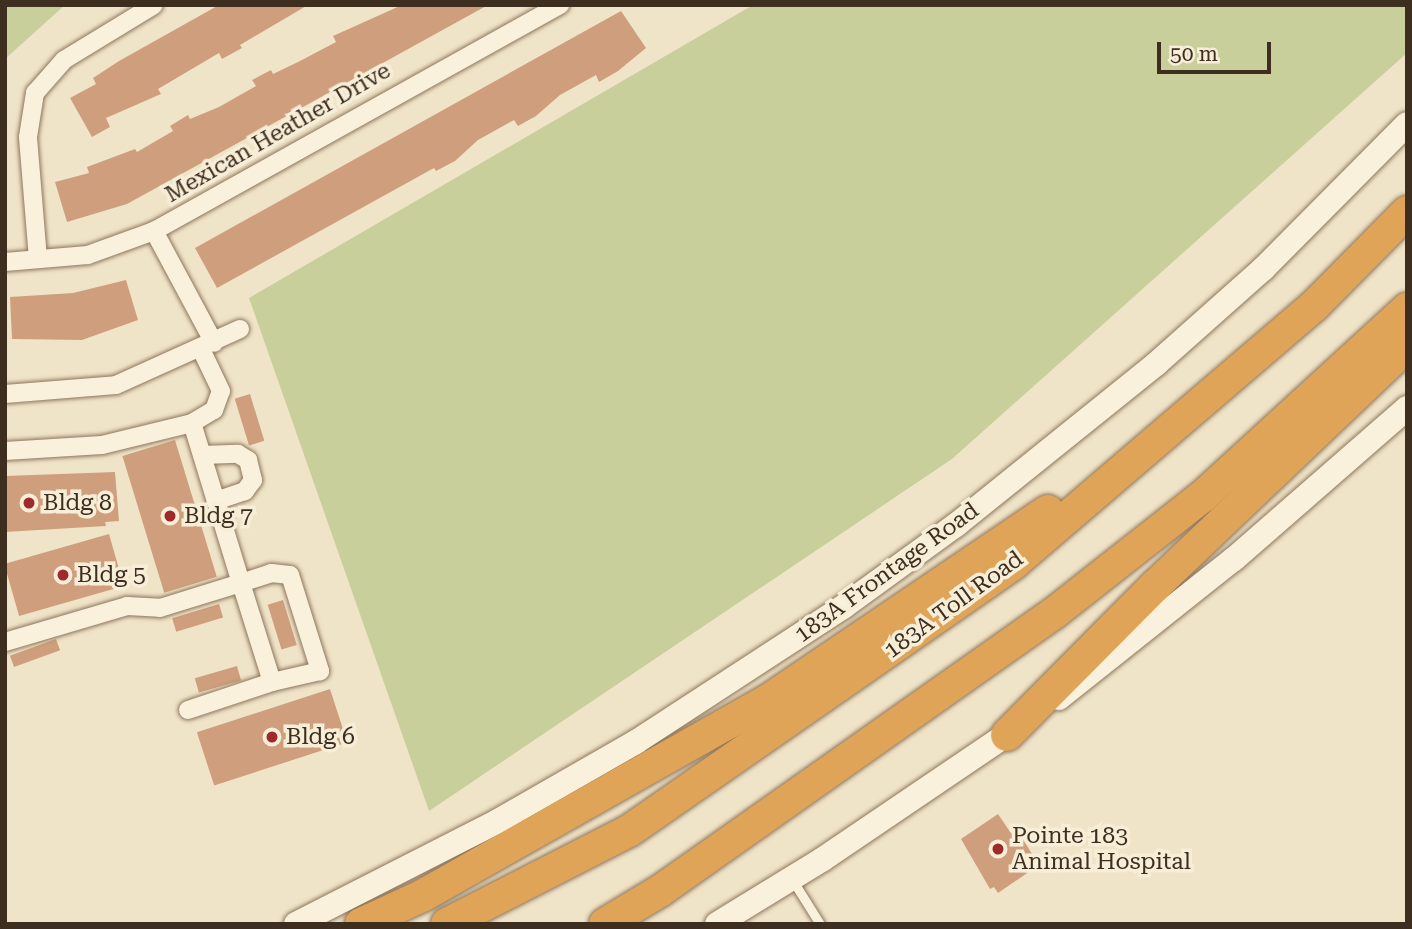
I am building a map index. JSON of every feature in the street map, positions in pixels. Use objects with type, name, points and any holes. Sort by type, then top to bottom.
[{"type":"highway","name":"183A Toll Road","points":[[447,924],[629,831],[820,701],[1014,563],[1315,305],[1407,212]]},
{"type":"highway","points":[[605,924],[660,891],[1053,614],[1203,496],[1407,309]]},
{"type":"highway","points":[[1007,735],[1155,586],[1407,346]]},
{"type":"highway","points":[[361,924],[422,896],[767,701],[1204,402]]},
{"type":"main road","name":"183A Frontage Road","points":[[296,924],[498,821],[647,734],[843,607],[956,525],[1156,364],[1263,269],[1407,124]]},
{"type":"main road","points":[[717,924],[791,879],[1007,735],[1147,631],[1407,408]]},
{"type":"street","points":[[38,259],[28,137],[35,93],[64,60],[154,5]]},
{"type":"street","name":"Mexican Heather Drive","points":[[5,262],[88,255],[155,231],[560,5]]},
{"type":"street","points":[[5,451],[102,445],[192,423],[214,410],[221,391],[208,346],[155,231]]},
{"type":"street","points":[[5,394],[116,385],[208,346],[240,329]]},
{"type":"street","points":[[192,423],[272,682]]},
{"type":"street","points":[[202,455],[238,454],[248,460],[253,480],[245,491],[216,501]]},
{"type":"street","points":[[5,642],[127,606],[160,608],[271,573],[290,575],[320,671],[272,682],[188,710]]},
{"type":"lane","points":[[791,879],[820,924]]},
{"type":"green space","points":[[5,5],[65,5],[5,59]]},
{"type":"green space","points":[[753,5],[1407,5],[1407,53],[952,459],[429,811],[249,298]]},
{"type":"building","points":[[219,5],[308,5],[240,45],[242,48],[222,59],[219,53],[158,89],[161,94],[106,118],[110,127],[92,137],[70,98],[96,84],[93,78],[119,61]]},
{"type":"building","points":[[402,5],[488,5],[127,204],[67,222],[55,182],[89,173],[87,167],[135,149],[137,152],[173,131],[170,126],[188,115],[190,119],[219,107],[256,86],[252,80],[271,70],[273,74],[300,61],[336,42],[333,36]]},
{"type":"building","points":[[621,11],[646,48],[618,71],[599,82],[596,75],[560,95],[536,116],[518,126],[514,120],[478,140],[455,161],[436,171],[434,168],[217,288],[195,248]]},
{"type":"building","points":[[126,280],[138,320],[82,340],[12,339],[10,297],[73,293]]},
{"type":"building","points":[[250,394],[264,441],[249,446],[235,399]]},
{"type":"building","name":"Bldg 7","points":[[175,440],[217,577],[164,593],[122,456]]},
{"type":"building","points":[[115,472],[119,521],[105,522],[106,526],[5,532],[5,476]]},
{"type":"building","name":"Bldg 5","points":[[109,534],[124,586],[19,616],[5,564]]},
{"type":"building","points":[[283,600],[297,645],[281,650],[268,605]]},
{"type":"building","points":[[219,604],[223,617],[176,632],[172,618]]},
{"type":"building","points":[[56,639],[60,650],[14,667],[10,656]]},
{"type":"building","points":[[237,666],[241,680],[199,693],[195,678]]},
{"type":"building","name":"Bldg 6","points":[[330,689],[347,742],[214,786],[197,732]]},
{"type":"building","name":"Pointe 183 Animal Hospital","points":[[998,814],[1017,842],[1022,838],[1039,865],[998,893],[994,887],[990,889],[961,839]]},
{"type":"place","name":"Bldg 8","points":[[29,503]]},
{"type":"place","name":"Bldg 7","points":[[170,516]]},
{"type":"place","name":"Bldg 5","points":[[63,575]]},
{"type":"place","name":"Bldg 6","points":[[272,737]]},
{"type":"place","name":"Pointe 183 Animal Hospital","points":[[998,849]]}]
